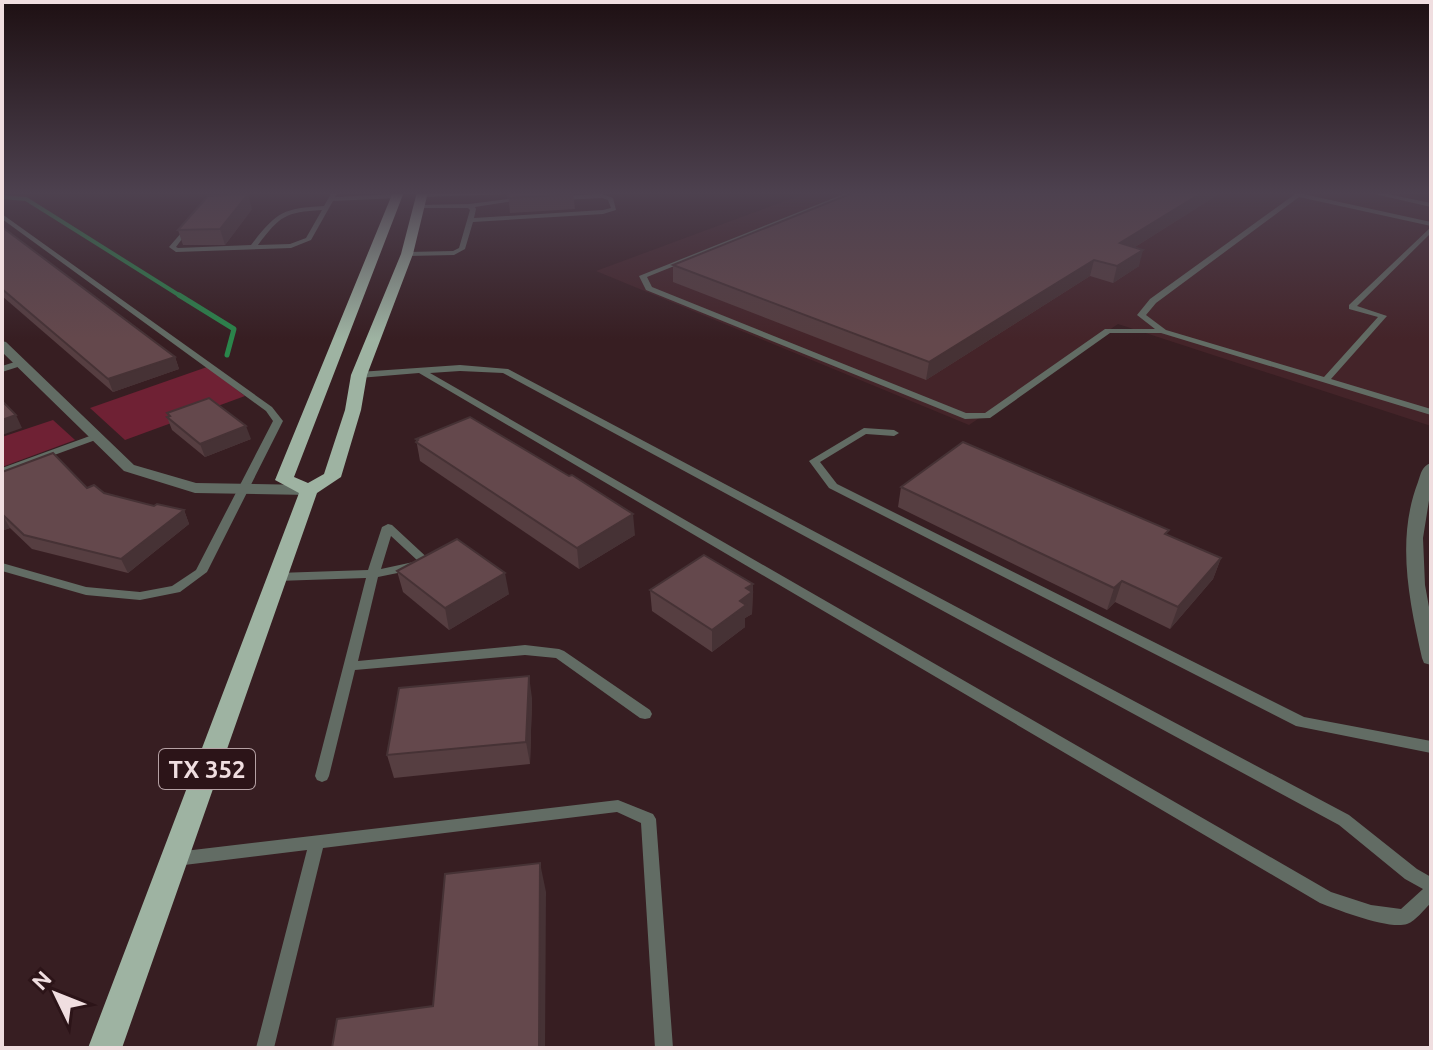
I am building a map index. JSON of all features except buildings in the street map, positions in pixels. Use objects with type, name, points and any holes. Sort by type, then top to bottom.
[{"type":"main road","points":[[309,490],[284,480],[380,241]]},
{"type":"main road","name":"TX 352","points":[[105,1048],[309,490],[332,477],[358,382],[410,241]]},
{"type":"main road","points":[[327,378],[358,382]]},
{"type":"street","points":[[2,345],[129,468],[195,488],[309,490]]},
{"type":"street","points":[[1431,467],[1416,511],[1413,536],[1417,602],[1431,658]]},
{"type":"lane","points":[[2,567],[86,591],[140,596],[176,589],[201,572],[278,421],[269,409],[37,241]]},
{"type":"lane","points":[[177,241],[172,247],[176,250],[291,246],[304,241]]},
{"type":"lane","points":[[252,248],[258,241]]},
{"type":"lane","points":[[407,254],[454,253],[462,249],[464,241]]},
{"type":"lane","points":[[731,241],[643,276],[649,288],[965,416],[987,416],[1108,331],[1162,331],[1431,412]]},
{"type":"lane","points":[[1162,331],[1141,315],[1153,301],[1235,241]]},
{"type":"lane","points":[[1326,380],[1383,316],[1352,307],[1417,241]]},
{"type":"lane","points":[[2,369],[21,363]]},
{"type":"lane","points":[[358,382],[421,371],[482,368],[505,371],[1344,820],[1411,874],[1431,885]]},
{"type":"lane","points":[[421,371],[1326,898],[1371,913],[1404,917],[1431,892]]},
{"type":"lane","points":[[894,433],[864,431],[814,461],[833,486],[1301,722],[1431,747]]},
{"type":"lane","points":[[2,471],[98,436]]},
{"type":"lane","points":[[277,577],[373,574],[427,563],[388,527],[373,574],[322,776]]},
{"type":"lane","points":[[350,666],[525,650],[559,654],[645,714]]},
{"type":"lane","points":[[174,860],[618,806],[648,819],[664,1048]]},
{"type":"lane","points":[[265,1048],[317,842]]},
{"type":"shaded area","points":[[677,241],[1431,241],[1431,426],[1118,324],[969,425],[596,271]]},
{"type":"shaded area","points":[[207,367],[245,396],[125,440],[90,408]]},
{"type":"shaded area","points":[[53,420],[75,440],[2,467],[2,437]]},
{"type":"waterway","points":[[93,241],[182,297]]},
{"type":"waterway","points":[[179,295],[234,329],[227,355]]}]
